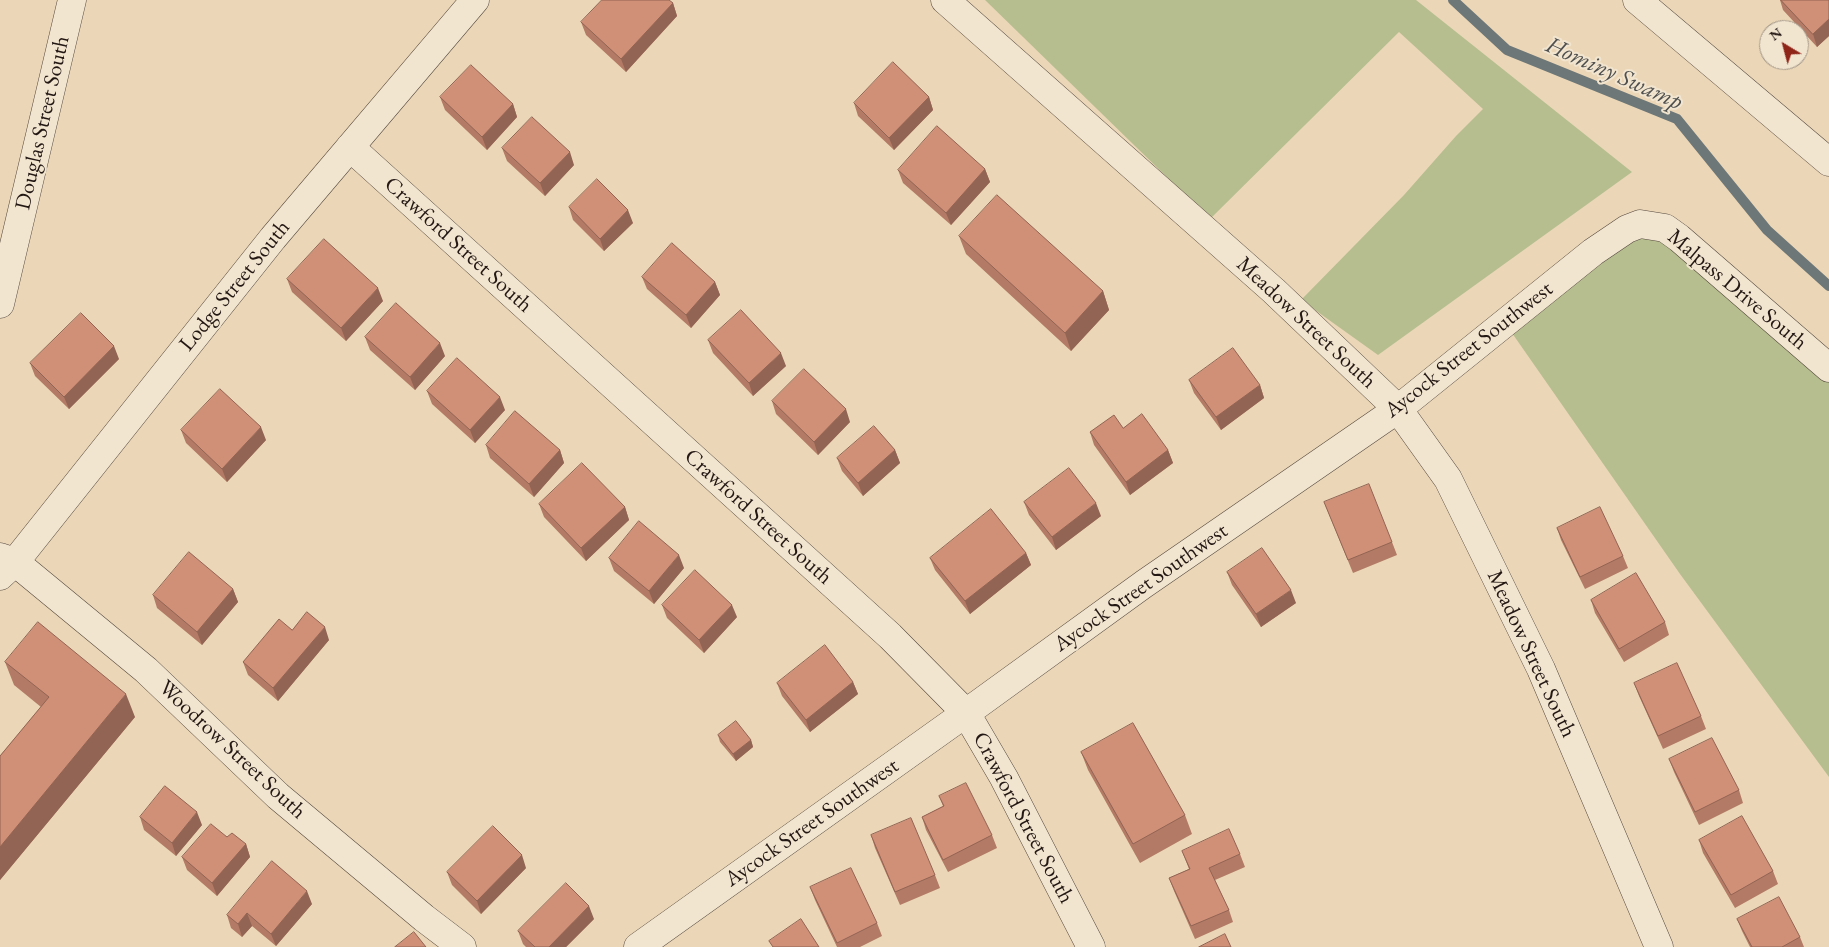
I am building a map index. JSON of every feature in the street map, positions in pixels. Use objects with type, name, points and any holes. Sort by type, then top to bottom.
[{"type":"street","name":"Douglas Street South","points":[[0,304],[72,0]]},
{"type":"street","name":"Lodge Street South","points":[[5,565],[266,245],[475,0]]},
{"type":"street","name":"Meadow Street South","points":[[945,0],[1274,291],[1398,409],[1448,479],[1541,670],[1659,947]]},
{"type":"street","points":[[1637,0],[1826,154]]},
{"type":"street","name":"Crawford Street South","points":[[350,147],[890,636],[966,713],[1004,778],[1091,947]]},
{"type":"street","name":"Aycock Street Southwest","points":[[638,947],[1144,584],[1398,409],[1593,252],[1628,229],[1640,224]]},
{"type":"street","name":"Malpass Drive South","points":[[1640,224],[1665,228],[1679,238],[1829,368]]},
{"type":"street","name":"Woodrow Street South","points":[[5,565],[146,670],[278,796],[424,918],[462,947]]},
{"type":"green space","points":[[985,0],[1416,0],[1632,172],[1378,355],[1301,300],[1404,195],[1456,136],[1483,109],[1399,32],[1210,219]]},
{"type":"green space","points":[[1640,224],[1829,366],[1829,777],[1680,574],[1505,323]]},
{"type":"building","points":[[602,0],[669,0],[673,3],[621,59],[581,22]]},
{"type":"building","points":[[1781,0],[1829,0],[1829,19],[1813,34],[1809,30],[1809,20],[1800,20]]},
{"type":"building","points":[[893,62],[929,97],[889,138],[854,103]]},
{"type":"building","points":[[471,65],[513,104],[482,137],[440,97]]},
{"type":"building","points":[[532,117],[570,152],[540,183],[502,148]]},
{"type":"building","points":[[937,126],[985,169],[946,213],[898,170]]},
{"type":"building","points":[[597,179],[628,210],[600,239],[569,207]]},
{"type":"building","points":[[997,195],[1103,291],[1065,333],[959,236]]},
{"type":"building","points":[[324,239],[378,288],[341,328],[287,279]]},
{"type":"building","points":[[672,243],[715,282],[686,315],[642,277]]},
{"type":"building","points":[[396,303],[440,343],[410,377],[365,337]]},
{"type":"building","points":[[741,310],[781,353],[749,383],[708,340]]},
{"type":"building","points":[[81,313],[114,346],[64,397],[30,363]]},
{"type":"building","points":[[1233,348],[1260,385],[1216,417],[1189,380]]},
{"type":"building","points":[[457,358],[500,397],[470,430],[427,391]]},
{"type":"building","points":[[804,369],[846,409],[814,442],[772,401]]},
{"type":"building","points":[[220,389],[261,427],[222,469],[181,430]]},
{"type":"building","points":[[515,411],[560,450],[529,484],[486,445]]},
{"type":"building","points":[[1142,414],[1168,450],[1126,482],[1090,432],[1114,415],[1123,428]]},
{"type":"building","points":[[874,426],[895,450],[858,483],[837,458]]},
{"type":"building","points":[[582,463],[625,507],[581,548],[539,504]]},
{"type":"building","points":[[1069,468],[1096,503],[1052,537],[1024,502]]},
{"type":"building","points":[[1369,484],[1392,542],[1348,560],[1324,502]]},
{"type":"building","points":[[1600,507],[1623,556],[1580,577],[1557,528]]},
{"type":"building","points":[[991,509],[1026,553],[965,601],[930,558]]},
{"type":"building","points":[[639,521],[679,555],[649,591],[609,558]]},
{"type":"building","points":[[1262,548],[1291,590],[1256,614],[1227,572]]},
{"type":"building","points":[[189,552],[233,589],[197,632],[153,595]]},
{"type":"building","points":[[695,570],[732,605],[699,640],[662,605]]},
{"type":"building","points":[[1636,573],[1665,622],[1619,649],[1591,600]]},
{"type":"building","points":[[307,612],[325,627],[273,688],[243,662],[279,619],[292,630]]},
{"type":"building","points":[[38,622],[126,694],[0,847],[0,756],[49,697],[5,662]]},
{"type":"building","points":[[825,645],[853,682],[806,720],[777,683]]},
{"type":"building","points":[[1677,663],[1701,716],[1658,736],[1634,683]]},
{"type":"building","points":[[736,721],[751,740],[733,754],[718,735]]},
{"type":"building","points":[[1133,723],[1185,815],[1133,844],[1081,752]]},
{"type":"building","points":[[1712,738],[1739,790],[1695,812],[1669,759]]},
{"type":"building","points":[[966,783],[992,835],[943,860],[922,817],[944,806],[939,796]]},
{"type":"building","points":[[165,786],[197,812],[172,843],[140,817]]},
{"type":"building","points":[[1742,816],[1773,871],[1731,895],[1699,840]]},
{"type":"building","points":[[911,818],[935,875],[895,892],[871,835]]},
{"type":"building","points":[[211,824],[227,837],[232,833],[246,844],[212,883],[182,857]]},
{"type":"building","points":[[493,826],[522,855],[477,901],[447,872]]},
{"type":"building","points":[[1229,829],[1240,854],[1209,868],[1229,910],[1191,926],[1169,878],[1190,869],[1182,851]]},
{"type":"building","points":[[272,861],[307,891],[271,934],[247,913],[238,924],[227,915]]},
{"type":"building","points":[[851,868],[877,923],[837,943],[810,887]]},
{"type":"building","points":[[566,883],[589,906],[549,947],[535,947],[518,931]]},
{"type":"building","points":[[1779,897],[1800,937],[1782,947],[1752,947],[1737,919]]},
{"type":"building","points":[[801,919],[819,947],[773,947],[769,941]]},
{"type":"building","points":[[414,932],[426,947],[395,947]]},
{"type":"building","points":[[1225,934],[1231,947],[1199,947]]},
{"type":"waterway","name":"Hominy Swamp","points":[[1453,0],[1507,50],[1677,119],[1767,230],[1829,286]]}]
